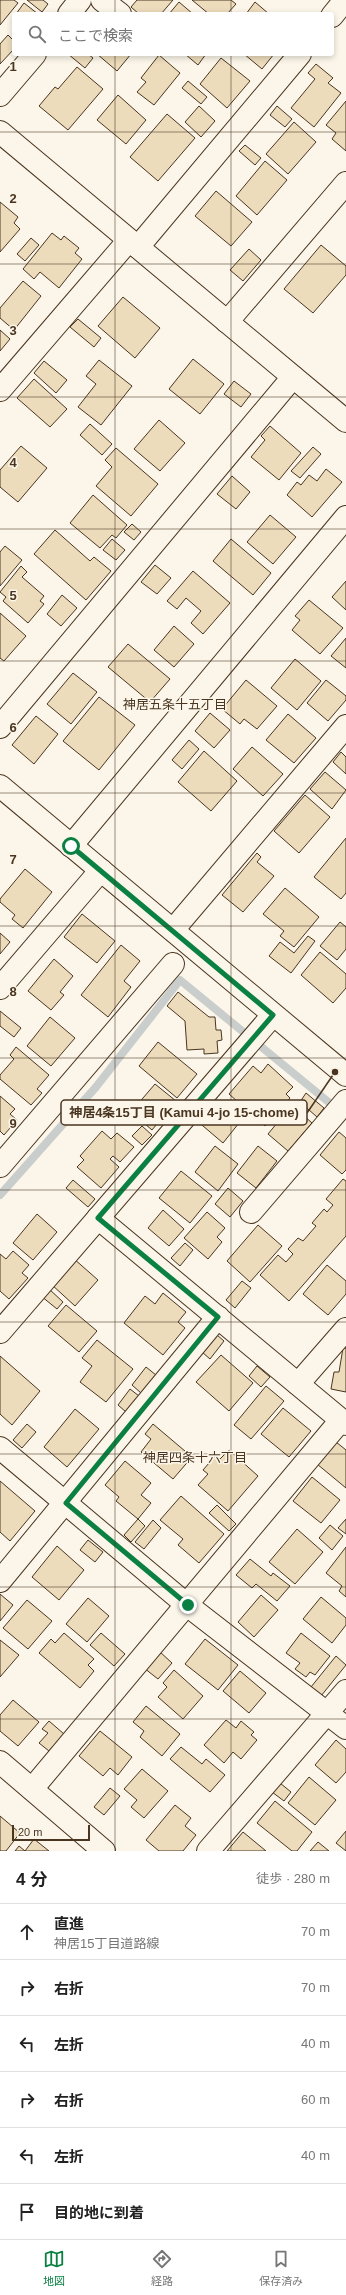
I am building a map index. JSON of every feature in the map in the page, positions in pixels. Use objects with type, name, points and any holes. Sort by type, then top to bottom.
[{"type":"street","points":[[70,12],[80,0]]},
{"type":"street","points":[[102,0],[117,12]]},
{"type":"street","points":[[334,14],[345,0]]},
{"type":"street","points":[[0,95],[33,56]]},
{"type":"street","points":[[0,390],[134,243],[298,56]]},
{"type":"street","points":[[0,132],[346,421]]},
{"type":"street","points":[[228,322],[346,183]]},
{"type":"street","points":[[0,726],[293,377]]},
{"type":"street","points":[[71,846],[346,517]]},
{"type":"street","points":[[173,930],[346,726]]},
{"type":"street","points":[[0,786],[346,1075]]},
{"type":"street","points":[[0,988],[101,870]]},
{"type":"street","points":[[0,1166],[173,964]]},
{"type":"street","points":[[0,1332],[273,1015]]},
{"type":"street","points":[[251,1212],[346,1101]]},
{"type":"street","points":[[32,1789],[343,1422],[98,1218]]},
{"type":"street","points":[[0,1581],[66,1503],[218,1317]]},
{"type":"street","points":[[298,1384],[346,1329]]},
{"type":"street","points":[[0,1448],[188,1605],[329,1713],[346,1728]]},
{"type":"street","points":[[208,1851],[329,1713],[346,1691]]},
{"type":"street","points":[[0,1762],[104,1851]]},
{"type":"building","points":[[0,0],[14,0],[18,3],[0,25]]},
{"type":"building","points":[[27,0],[43,0],[48,4],[42,12]]},
{"type":"building","points":[[137,0],[173,0],[163,12],[137,12],[131,7]]},
{"type":"building","points":[[192,0],[231,0],[236,4],[229,12],[207,12]]},
{"type":"building","points":[[179,2],[191,12],[171,12]]},
{"type":"building","points":[[255,2],[267,12],[248,12]]},
{"type":"building","points":[[24,3],[35,12],[17,12]]},
{"type":"building","points":[[8,35],[12,39],[12,51],[0,64],[0,44]]},
{"type":"building","points":[[70,56],[90,56],[93,58],[85,68]]},
{"type":"building","points":[[99,56],[129,56],[117,71]]},
{"type":"building","points":[[158,56],[180,73],[154,105],[137,92],[146,82],[141,78]]},
{"type":"building","points":[[187,56],[205,56],[198,65]]},
{"type":"building","points":[[246,56],[272,56],[262,69]]},
{"type":"building","points":[[221,58],[250,81],[227,108],[200,84]]},
{"type":"building","points":[[316,64],[333,78],[328,83],[341,93],[314,127],[291,108],[315,79],[308,73]]},
{"type":"building","points":[[77,67],[103,89],[68,130],[39,106],[55,87],[58,89]]},
{"type":"building","points":[[188,81],[207,97],[201,104],[182,88]]},
{"type":"building","points":[[118,95],[146,120],[126,144],[97,120]]},
{"type":"building","points":[[346,101],[346,151],[332,139],[336,133],[326,125]]},
{"type":"building","points":[[199,106],[215,121],[201,137],[185,122]]},
{"type":"building","points":[[277,106],[292,119],[285,127],[270,115]]},
{"type":"building","points":[[167,114],[195,138],[158,181],[130,157]]},
{"type":"building","points":[[294,122],[316,142],[288,174],[266,154]]},
{"type":"building","points":[[245,145],[261,158],[255,165],[239,151]]},
{"type":"building","points":[[265,161],[287,180],[257,215],[236,196]]},
{"type":"building","points":[[216,191],[252,222],[231,246],[195,216]]},
{"type":"building","points":[[0,202],[18,217],[14,223],[20,229],[0,252]]},
{"type":"building","points":[[52,233],[61,240],[64,236],[79,248],[75,253],[82,259],[59,288],[40,272],[34,279],[23,269]]},
{"type":"building","points":[[31,238],[39,245],[25,261],[17,254]]},
{"type":"building","points":[[321,245],[346,266],[346,275],[313,313],[284,289]]},
{"type":"building","points":[[249,249],[261,260],[243,281],[230,270]]},
{"type":"building","points":[[23,281],[41,296],[14,330],[0,318],[0,308]]},
{"type":"building","points":[[123,297],[160,328],[135,358],[98,326]]},
{"type":"building","points":[[78,319],[101,338],[94,347],[70,327]]},
{"type":"building","points":[[0,330],[10,339],[0,351]]},
{"type":"building","points":[[193,359],[224,384],[200,414],[169,389]]},
{"type":"building","points":[[99,360],[132,386],[101,425],[78,407],[96,384],[86,376]]},
{"type":"building","points":[[44,361],[67,380],[56,393],[34,373]]},
{"type":"building","points":[[34,379],[67,409],[50,427],[17,398]]},
{"type":"building","points":[[234,381],[251,394],[241,407],[224,394]]},
{"type":"building","points":[[159,420],[185,443],[160,471],[134,449]]},
{"type":"building","points":[[90,424],[112,444],[102,455],[80,435]]},
{"type":"building","points":[[270,426],[301,453],[279,480],[251,457],[265,440],[261,436]]},
{"type":"building","points":[[21,446],[47,468],[18,502],[0,487],[0,470]]},
{"type":"building","points":[[313,447],[321,454],[300,478],[291,471]]},
{"type":"building","points":[[116,448],[158,484],[131,516],[96,486],[112,467],[105,460]]},
{"type":"building","points":[[326,469],[342,482],[312,517],[287,495],[297,482],[301,485],[309,475],[317,481]]},
{"type":"building","points":[[232,476],[250,492],[236,509],[217,494]]},
{"type":"building","points":[[93,495],[127,525],[116,538],[112,535],[100,548],[70,523]]},
{"type":"building","points":[[270,515],[296,537],[273,564],[247,542]]},
{"type":"building","points":[[132,524],[141,532],[134,540],[124,532]]},
{"type":"building","points":[[55,530],[90,561],[94,557],[111,571],[86,600],[34,554]]},
{"type":"building","points":[[112,539],[125,550],[116,560],[103,550]]},
{"type":"building","points":[[231,539],[271,573],[253,595],[213,561]]},
{"type":"building","points":[[5,546],[22,560],[0,586],[0,552]]},
{"type":"building","points":[[155,565],[171,578],[157,594],[141,582]]},
{"type":"building","points":[[21,566],[27,572],[22,577],[44,596],[40,601],[44,604],[28,623],[3,601],[6,597],[0,592]]},
{"type":"building","points":[[193,571],[230,603],[203,634],[191,623],[201,611],[186,598],[177,609],[167,601]]},
{"type":"building","points":[[346,581],[346,610],[332,597]]},
{"type":"building","points":[[62,595],[77,608],[61,626],[47,614]]},
{"type":"building","points":[[309,600],[343,628],[320,654],[292,630],[300,620],[295,616]]},
{"type":"building","points":[[0,613],[26,636],[4,661],[0,658]]},
{"type":"building","points":[[174,626],[194,644],[174,667],[154,650]]},
{"type":"building","points":[[346,638],[346,668],[331,656]]},
{"type":"building","points":[[128,644],[170,679],[150,702],[108,667]]},
{"type":"building","points":[[295,659],[321,681],[297,710],[271,688]]},
{"type":"building","points":[[73,673],[97,692],[71,724],[47,704]]},
{"type":"building","points":[[246,680],[277,706],[257,729],[244,719],[240,724],[222,709]]},
{"type":"building","points":[[326,680],[346,696],[346,700],[328,721],[307,703]]},
{"type":"building","points":[[99,697],[135,725],[99,770],[63,741]]},
{"type":"building","points":[[210,713],[230,730],[214,748],[195,731]]},
{"type":"building","points":[[288,714],[316,738],[294,763],[266,740]]},
{"type":"building","points":[[36,716],[58,734],[34,764],[12,745]]},
{"type":"building","points":[[189,740],[199,749],[182,769],[172,760]]},
{"type":"building","points":[[252,747],[283,774],[263,796],[233,769]]},
{"type":"building","points":[[204,751],[237,781],[211,811],[178,782]]},
{"type":"building","points":[[341,752],[346,757],[346,774],[333,762]]},
{"type":"building","points":[[325,772],[346,790],[332,809],[310,789]]},
{"type":"building","points":[[305,795],[330,817],[299,853],[274,831]]},
{"type":"building","points":[[346,838],[346,893],[341,899],[314,877]]},
{"type":"building","points":[[257,853],[261,857],[257,862],[274,876],[243,912],[222,895]]},
{"type":"building","points":[[25,869],[52,892],[23,928],[12,919],[15,915],[0,902],[0,899]]},
{"type":"building","points":[[285,888],[319,917],[294,947],[280,936],[284,931],[263,914]]},
{"type":"building","points":[[82,914],[115,941],[97,963],[64,937]]},
{"type":"building","points":[[340,922],[346,927],[346,949],[337,960],[320,946]]},
{"type":"building","points":[[0,933],[10,942],[0,954]]},
{"type":"building","points":[[308,936],[315,941],[291,973],[269,956],[280,942],[294,953]]},
{"type":"building","points":[[121,945],[140,961],[124,981],[131,987],[108,1017],[81,995]]},
{"type":"building","points":[[320,952],[346,974],[346,988],[333,1003],[301,975]]},
{"type":"building","points":[[54,959],[73,976],[60,992],[64,995],[51,1010],[28,991]]},
{"type":"building","points":[[178,992],[209,1017],[215,1017],[216,1030],[221,1030],[222,1040],[217,1041],[218,1053],[204,1054],[204,1049],[187,1050],[185,1021],[167,1006]]},
{"type":"building","points":[[0,1011],[21,1028],[14,1037],[0,1026]]},
{"type":"building","points":[[50,1017],[75,1038],[51,1066],[27,1046]]},
{"type":"building","points":[[158,1042],[197,1074],[177,1098],[139,1066]]},
{"type":"building","points":[[16,1047],[49,1075],[37,1089],[42,1093],[31,1105],[0,1079],[0,1075],[14,1059],[10,1055]]},
{"type":"building","points":[[268,1064],[293,1087],[286,1094],[290,1098],[265,1126],[229,1094],[253,1066],[261,1073]]},
{"type":"building","points":[[155,1084],[176,1101],[152,1130],[131,1112]]},
{"type":"building","points":[[306,1093],[324,1108],[317,1117],[300,1102]]},
{"type":"building","points":[[0,1096],[15,1109],[10,1114],[17,1120],[4,1135],[0,1131]]},
{"type":"building","points":[[213,1100],[239,1123],[223,1143],[196,1120]]},
{"type":"building","points":[[292,1105],[312,1123],[288,1151],[268,1134]]},
{"type":"building","points":[[142,1126],[152,1135],[142,1145],[132,1136]]},
{"type":"building","points":[[102,1131],[111,1139],[117,1133],[134,1147],[120,1162],[113,1156],[110,1159],[119,1167],[101,1188],[77,1167],[84,1160],[80,1156]]},
{"type":"building","points":[[339,1132],[346,1138],[346,1170],[342,1174],[320,1155]]},
{"type":"building","points":[[215,1146],[238,1164],[218,1191],[195,1172]]},
{"type":"building","points":[[258,1146],[277,1161],[256,1188],[237,1173]]},
{"type":"building","points":[[181,1171],[212,1196],[190,1223],[159,1198]]},
{"type":"building","points":[[343,1179],[346,1181],[346,1236],[289,1301],[260,1275],[278,1255],[286,1262],[293,1254],[288,1249],[298,1238],[303,1241],[316,1226],[312,1223],[324,1209],[327,1212],[333,1205],[326,1199]]},
{"type":"building","points":[[73,1180],[95,1199],[88,1207],[66,1188]]},
{"type":"building","points":[[228,1188],[243,1201],[230,1217],[215,1204]]},
{"type":"building","points":[[163,1210],[184,1229],[169,1246],[148,1228]]},
{"type":"building","points":[[207,1212],[225,1228],[217,1237],[222,1242],[208,1259],[184,1238]]},
{"type":"building","points":[[37,1214],[57,1232],[33,1260],[13,1243]]},
{"type":"building","points":[[258,1225],[282,1246],[250,1282],[227,1261]]},
{"type":"building","points":[[185,1243],[193,1250],[180,1266],[171,1258]]},
{"type":"building","points":[[13,1251],[29,1265],[22,1273],[28,1278],[9,1299],[0,1291],[0,1254],[6,1259]]},
{"type":"building","points":[[73,1258],[98,1280],[75,1306],[51,1284]]},
{"type":"building","points":[[327,1265],[346,1281],[346,1294],[328,1315],[303,1294]]},
{"type":"building","points":[[242,1281],[251,1288],[235,1308],[226,1300]]},
{"type":"building","points":[[48,1288],[63,1302],[57,1309],[41,1296]]},
{"type":"building","points":[[163,1293],[186,1312],[178,1322],[185,1328],[163,1355],[124,1323],[145,1296],[155,1304]]},
{"type":"building","points":[[66,1305],[97,1331],[79,1352],[48,1326]]},
{"type":"building","points":[[217,1335],[224,1341],[210,1359],[202,1352]]},
{"type":"building","points":[[97,1340],[133,1369],[106,1402],[80,1382],[92,1366],[82,1358]]},
{"type":"building","points":[[343,1348],[346,1348],[346,1392],[331,1389],[334,1372],[339,1372]]},
{"type":"building","points":[[221,1355],[253,1383],[229,1411],[196,1382]]},
{"type":"building","points":[[0,1356],[40,1391],[12,1425],[0,1414]]},
{"type":"building","points":[[257,1366],[270,1377],[261,1387],[249,1376]]},
{"type":"building","points":[[146,1367],[156,1375],[141,1393],[132,1385]]},
{"type":"building","points":[[266,1386],[284,1401],[251,1439],[234,1425]]},
{"type":"building","points":[[130,1389],[139,1396],[126,1412],[118,1405]]},
{"type":"building","points":[[283,1408],[311,1431],[289,1457],[261,1434]]},
{"type":"building","points":[[75,1409],[99,1429],[67,1467],[44,1447]]},
{"type":"building","points":[[27,1424],[36,1432],[22,1448],[13,1440]]},
{"type":"building","points":[[153,1424],[192,1457],[173,1479],[141,1452],[151,1439],[145,1434]]},
{"type":"building","points":[[336,1442],[346,1450],[346,1488],[317,1464]]},
{"type":"building","points":[[229,1450],[258,1476],[228,1511],[198,1485],[208,1474],[203,1470],[216,1455],[220,1459]]},
{"type":"building","points":[[125,1461],[151,1483],[141,1495],[151,1503],[138,1519],[116,1501],[119,1497],[105,1485]]},
{"type":"building","points":[[312,1477],[340,1500],[321,1523],[293,1501]]},
{"type":"building","points":[[0,1481],[35,1511],[10,1541],[0,1532]]},
{"type":"building","points":[[181,1496],[224,1534],[199,1563],[178,1545],[183,1539],[160,1520]]},
{"type":"building","points":[[217,1505],[236,1524],[229,1531],[209,1513]]},
{"type":"building","points":[[138,1519],[145,1526],[131,1542],[124,1535]]},
{"type":"building","points":[[346,1519],[346,1534],[338,1528]]},
{"type":"building","points":[[153,1520],[161,1528],[144,1549],[135,1542]]},
{"type":"building","points":[[330,1525],[343,1536],[332,1550],[319,1538]]},
{"type":"building","points":[[297,1529],[323,1552],[295,1584],[269,1562]]},
{"type":"building","points":[[88,1540],[103,1552],[95,1562],[80,1550]]},
{"type":"building","points":[[57,1546],[84,1570],[59,1600],[32,1577]]},
{"type":"building","points":[[346,1547],[346,1597],[339,1591],[342,1586],[326,1573]]},
{"type":"building","points":[[250,1559],[271,1576],[273,1573],[290,1586],[277,1601],[256,1584],[252,1588],[236,1575]]},
{"type":"building","points":[[0,1594],[13,1605],[0,1621]]},
{"type":"building","points":[[261,1595],[278,1610],[254,1637],[238,1622]]},
{"type":"building","points":[[321,1597],[346,1618],[346,1625],[332,1643],[303,1619]]},
{"type":"building","points":[[88,1598],[109,1616],[87,1642],[66,1624]]},
{"type":"building","points":[[27,1600],[52,1621],[28,1649],[3,1628]]},
{"type":"building","points":[[64,1633],[94,1659],[88,1665],[94,1671],[80,1688],[39,1653],[51,1639],[55,1643]]},
{"type":"building","points":[[101,1633],[125,1654],[114,1666],[90,1645]]},
{"type":"building","points":[[301,1633],[330,1656],[315,1675],[310,1672],[306,1677],[295,1669],[300,1663],[286,1653]]},
{"type":"building","points":[[205,1639],[238,1665],[218,1690],[185,1664]]},
{"type":"building","points":[[0,1640],[19,1655],[0,1677]]},
{"type":"building","points":[[159,1651],[172,1663],[158,1679],[144,1668]]},
{"type":"building","points":[[336,1656],[346,1665],[321,1696],[311,1687]]},
{"type":"building","points":[[174,1670],[203,1696],[183,1719],[158,1697],[167,1687],[163,1683]]},
{"type":"building","points":[[240,1671],[266,1693],[249,1713],[223,1691]]},
{"type":"building","points":[[13,1700],[39,1722],[18,1746],[0,1731],[0,1715]]},
{"type":"building","points":[[146,1706],[180,1734],[162,1756],[140,1737],[144,1731],[133,1722]]},
{"type":"building","points":[[226,1720],[236,1728],[241,1721],[254,1732],[251,1735],[257,1740],[241,1759],[233,1752],[224,1763],[204,1745]]},
{"type":"building","points":[[49,1721],[64,1734],[49,1751],[39,1743],[48,1733],[42,1729]]},
{"type":"building","points":[[100,1731],[132,1757],[118,1775],[110,1768],[103,1776],[79,1756]]},
{"type":"building","points":[[336,1740],[346,1749],[346,1772],[336,1783],[315,1765]]},
{"type":"building","points":[[181,1747],[202,1764],[206,1759],[225,1775],[210,1792],[170,1759]]},
{"type":"building","points":[[142,1769],[168,1791],[144,1818],[131,1807],[137,1800],[124,1789]]},
{"type":"building","points":[[309,1777],[336,1800],[315,1825],[288,1803]]},
{"type":"building","points":[[280,1783],[291,1792],[284,1801],[272,1792]]},
{"type":"building","points":[[110,1788],[120,1796],[104,1815],[94,1807]]},
{"type":"building","points":[[275,1801],[312,1832],[297,1851],[292,1851],[257,1823]]},
{"type":"building","points":[[175,1805],[191,1818],[185,1826],[196,1835],[183,1851],[159,1851],[146,1840]]},
{"type":"building","points":[[0,1816],[20,1833],[6,1851],[0,1851]]},
{"type":"building","points":[[346,1831],[346,1851],[336,1843]]},
{"type":"building","points":[[243,1832],[266,1851],[227,1851]]},
{"type":"building","points":[[34,1839],[49,1851],[25,1851]]},
{"type":"building","points":[[318,1842],[329,1851],[310,1851]]},
{"type":"building","points":[[19,1846],[25,1851],[15,1851]]},
{"type":"waterway","points":[[0,1195],[96,1087],[180,980],[337,1109]]},
{"type":"place","name":"神居4条15丁目 (Kamui 4-jo 15-chome)","points":[[335,1072]]},
{"type":"district","name":"神居五条十五丁目","points":[[175,704]]},
{"type":"district","name":"神居四条十六丁目","points":[[195,1457]]},
{"type":"route","points":[[71,846],[273,1015],[98,1218],[218,1317],[66,1503],[188,1605]]}]
